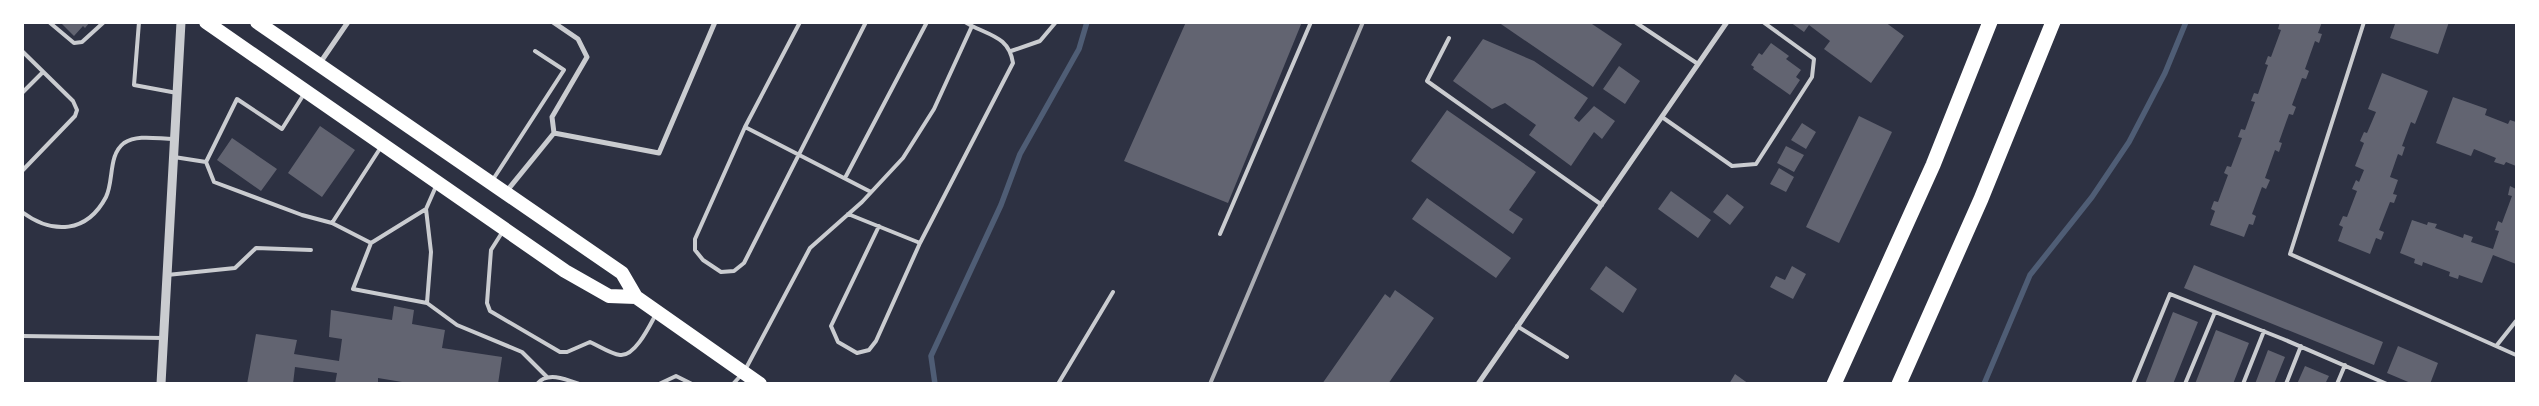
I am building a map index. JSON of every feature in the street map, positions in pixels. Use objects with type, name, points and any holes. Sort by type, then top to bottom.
[{"type":"highway","points":[[206,22],[565,271],[609,296],[636,297]]},
{"type":"highway","points":[[257,22],[622,273],[636,297],[760,384]]},
{"type":"highway","points":[[1834,384],[1933,165],[1990,22]]},
{"type":"highway","points":[[1899,384],[1981,199],[2053,22]]},
{"type":"street","points":[[161,384],[181,22]]},
{"type":"street","points":[[319,64],[348,22]]},
{"type":"street","points":[[506,193],[554,133],[552,118],[587,57],[578,38],[553,22]]},
{"type":"street","points":[[554,133],[659,153],[715,22]]},
{"type":"street","points":[[1478,384],[1727,22]]},
{"type":"lane","points":[[49,22],[74,43],[82,42],[104,22]]},
{"type":"lane","points":[[139,22],[134,85],[177,93]]},
{"type":"lane","points":[[800,22],[745,127],[695,239],[695,250],[703,260],[721,272],[734,271],[744,263],[866,22]]},
{"type":"lane","points":[[845,178],[927,22]]},
{"type":"lane","points":[[879,226],[831,326],[838,342],[858,353],[868,350],[876,341],[920,243],[1013,63],[1011,51],[1004,42],[965,22]]},
{"type":"lane","points":[[1011,51],[1040,41],[1056,22]]},
{"type":"lane","points":[[1220,234],[1311,22]]},
{"type":"lane","points":[[1635,22],[1698,64]]},
{"type":"lane","points":[[1662,116],[1732,166],[1756,164],[1812,77],[1814,59],[1763,22]]},
{"type":"lane","points":[[2364,22],[2290,254],[2516,355]]},
{"type":"lane","points":[[734,384],[744,372],[810,248],[872,192],[903,158],[934,109],[972,26]]},
{"type":"lane","points":[[1449,38],[1427,81],[1602,205]]},
{"type":"lane","points":[[22,51],[73,101],[77,110],[75,116],[22,171]]},
{"type":"lane","points":[[491,183],[564,70],[535,51]]},
{"type":"lane","points":[[22,93],[43,72]]},
{"type":"lane","points":[[306,92],[282,129],[237,99],[206,162],[214,182],[302,215],[332,223],[371,244]]},
{"type":"lane","points":[[745,127],[872,192]]},
{"type":"lane","points":[[22,212],[48,227],[66,227],[80,223],[94,214],[106,195],[116,153],[123,144],[136,138],[174,139]]},
{"type":"lane","points":[[332,223],[383,145]]},
{"type":"lane","points":[[174,157],[206,162]]},
{"type":"lane","points":[[427,303],[431,252],[426,209],[437,182]]},
{"type":"lane","points":[[426,209],[371,244],[353,289],[427,303],[457,325],[522,352],[547,377]]},
{"type":"lane","points":[[848,214],[920,243]]},
{"type":"lane","points":[[504,229],[491,250],[487,303],[490,312],[533,338],[560,352],[567,352],[590,342],[621,355],[629,354],[638,344],[658,312]]},
{"type":"lane","points":[[167,275],[235,268],[256,248],[311,250]]},
{"type":"lane","points":[[1058,384],[1113,292]]},
{"type":"lane","points":[[2133,384],[2170,294],[2301,346],[2388,384]]},
{"type":"lane","points":[[2185,384],[2216,312]]},
{"type":"lane","points":[[2497,345],[2516,321]]},
{"type":"lane","points":[[1517,326],[1566,357]]},
{"type":"lane","points":[[2243,384],[2264,331]]},
{"type":"lane","points":[[22,336],[164,338]]},
{"type":"lane","points":[[2286,384],[2301,346]]},
{"type":"lane","points":[[2337,384],[2344,365]]},
{"type":"lane","points":[[658,384],[676,376],[692,384]]},
{"type":"lane","points":[[537,384],[547,377],[562,378],[578,384]]},
{"type":"building","points":[[60,22],[90,22],[85,28],[83,26],[74,36]]},
{"type":"building","points":[[1186,22],[1302,22],[1228,203],[1124,161]]},
{"type":"building","points":[[1498,22],[1589,22],[1622,44],[1593,87]]},
{"type":"building","points":[[1790,22],[1885,22],[1904,36],[1871,83],[1824,49],[1830,41],[1809,25],[1804,32]]},
{"type":"building","points":[[2280,22],[2322,22],[2318,33],[2322,34],[2319,43],[2315,41],[2305,69],[2309,71],[2306,79],[2302,78],[2292,105],[2296,107],[2293,115],[2289,114],[2279,142],[2282,143],[2279,152],[2275,150],[2265,178],[2270,180],[2266,189],[2262,187],[2252,214],[2256,216],[2253,225],[2249,224],[2244,237],[2210,225],[2215,211],[2211,209],[2214,201],[2218,202],[2228,175],[2224,173],[2227,166],[2231,167],[2242,138],[2238,137],[2241,129],[2245,130],[2255,102],[2251,101],[2254,93],[2258,94],[2268,65],[2265,64],[2268,56],[2271,57],[2281,30],[2278,29]]},
{"type":"building","points":[[2398,22],[2449,22],[2438,54],[2390,38],[2395,24]]},
{"type":"building","points":[[1483,39],[1534,61],[1588,98],[1574,118],[1579,122],[1594,106],[1615,121],[1602,139],[1594,132],[1571,166],[1529,135],[1536,125],[1505,103],[1492,109],[1453,81]]},
{"type":"building","points":[[1771,43],[1789,56],[1786,59],[1801,70],[1796,77],[1800,80],[1790,95],[1753,69],[1754,67],[1751,65],[1759,53],[1762,55]]},
{"type":"building","points":[[1619,66],[1640,81],[1625,104],[1603,89]]},
{"type":"building","points":[[2382,73],[2428,91],[2415,124],[2411,122],[2402,146],[2405,147],[2402,156],[2398,154],[2390,177],[2398,180],[2393,194],[2397,195],[2394,203],[2390,202],[2379,230],[2384,232],[2381,240],[2376,238],[2370,254],[2338,241],[2343,227],[2339,225],[2343,216],[2347,217],[2357,191],[2352,189],[2356,180],[2359,182],[2364,170],[2355,166],[2364,143],[2360,141],[2364,132],[2367,133],[2376,112],[2368,109]]},
{"type":"building","points":[[2453,97],[2487,109],[2485,115],[2508,124],[2510,120],[2516,122],[2516,166],[2506,162],[2504,165],[2494,162],[2496,158],[2474,149],[2471,156],[2436,143]]},
{"type":"building","points":[[1447,110],[1536,172],[1509,210],[1523,219],[1513,234],[1411,161]]},
{"type":"building","points":[[1859,116],[1892,132],[1839,243],[1806,227]]},
{"type":"building","points":[[1802,123],[1816,132],[1806,149],[1791,140]]},
{"type":"building","points":[[320,126],[355,150],[322,197],[288,173]]},
{"type":"building","points":[[232,138],[277,169],[261,191],[217,160]]},
{"type":"building","points":[[1786,146],[1804,155],[1794,172],[1777,163]]},
{"type":"building","points":[[1779,168],[1794,177],[1786,192],[1770,184]]},
{"type":"building","points":[[2510,186],[2516,189],[2516,264],[2493,255],[2482,283],[2459,275],[2458,279],[2449,276],[2450,272],[2423,262],[2422,266],[2414,263],[2415,259],[2400,253],[2412,220],[2427,225],[2428,222],[2437,224],[2435,228],[2463,238],[2464,234],[2473,237],[2471,242],[2493,249],[2499,231],[2495,230],[2498,221],[2502,223],[2512,196],[2508,195]]},
{"type":"building","points":[[1671,191],[1711,220],[1698,238],[1658,209]]},
{"type":"building","points":[[1727,194],[1744,207],[1730,225],[1713,212]]},
{"type":"building","points":[[1427,198],[1511,258],[1496,278],[1412,219]]},
{"type":"building","points":[[2194,265],[2383,342],[2374,365],[2184,288]]},
{"type":"building","points":[[1606,266],[1637,289],[1623,313],[1590,289]]},
{"type":"building","points":[[1792,266],[1806,274],[1793,299],[1770,287],[1776,276],[1785,280]]},
{"type":"building","points":[[1395,290],[1434,318],[1388,384],[1322,384],[1385,294],[1390,298]]},
{"type":"building","points":[[394,306],[414,310],[412,324],[445,330],[442,348],[502,357],[498,384],[414,384],[378,378],[378,384],[335,384],[337,373],[295,367],[293,384],[247,384],[256,334],[297,340],[294,354],[339,361],[342,339],[329,337],[331,310],[392,320]]},
{"type":"building","points":[[2173,312],[2198,322],[2173,384],[2145,384]]},
{"type":"building","points":[[2216,330],[2249,343],[2233,384],[2195,384]]},
{"type":"building","points":[[2398,346],[2438,363],[2430,384],[2413,384],[2387,373]]},
{"type":"building","points":[[2268,350],[2285,357],[2274,384],[2255,384]]},
{"type":"building","points":[[2305,366],[2329,376],[2325,384],[2297,384]]},
{"type":"building","points":[[1735,374],[1749,384],[1729,384]]},
{"type":"waterway","points":[[935,384],[931,356],[1001,205],[1020,154],[1079,49],[1087,22]]},
{"type":"waterway","points":[[1984,384],[2030,275],[2092,197],[2129,142],[2165,73],[2186,22]]},
{"type":"railway","points":[[1210,384],[1363,22]]}]
